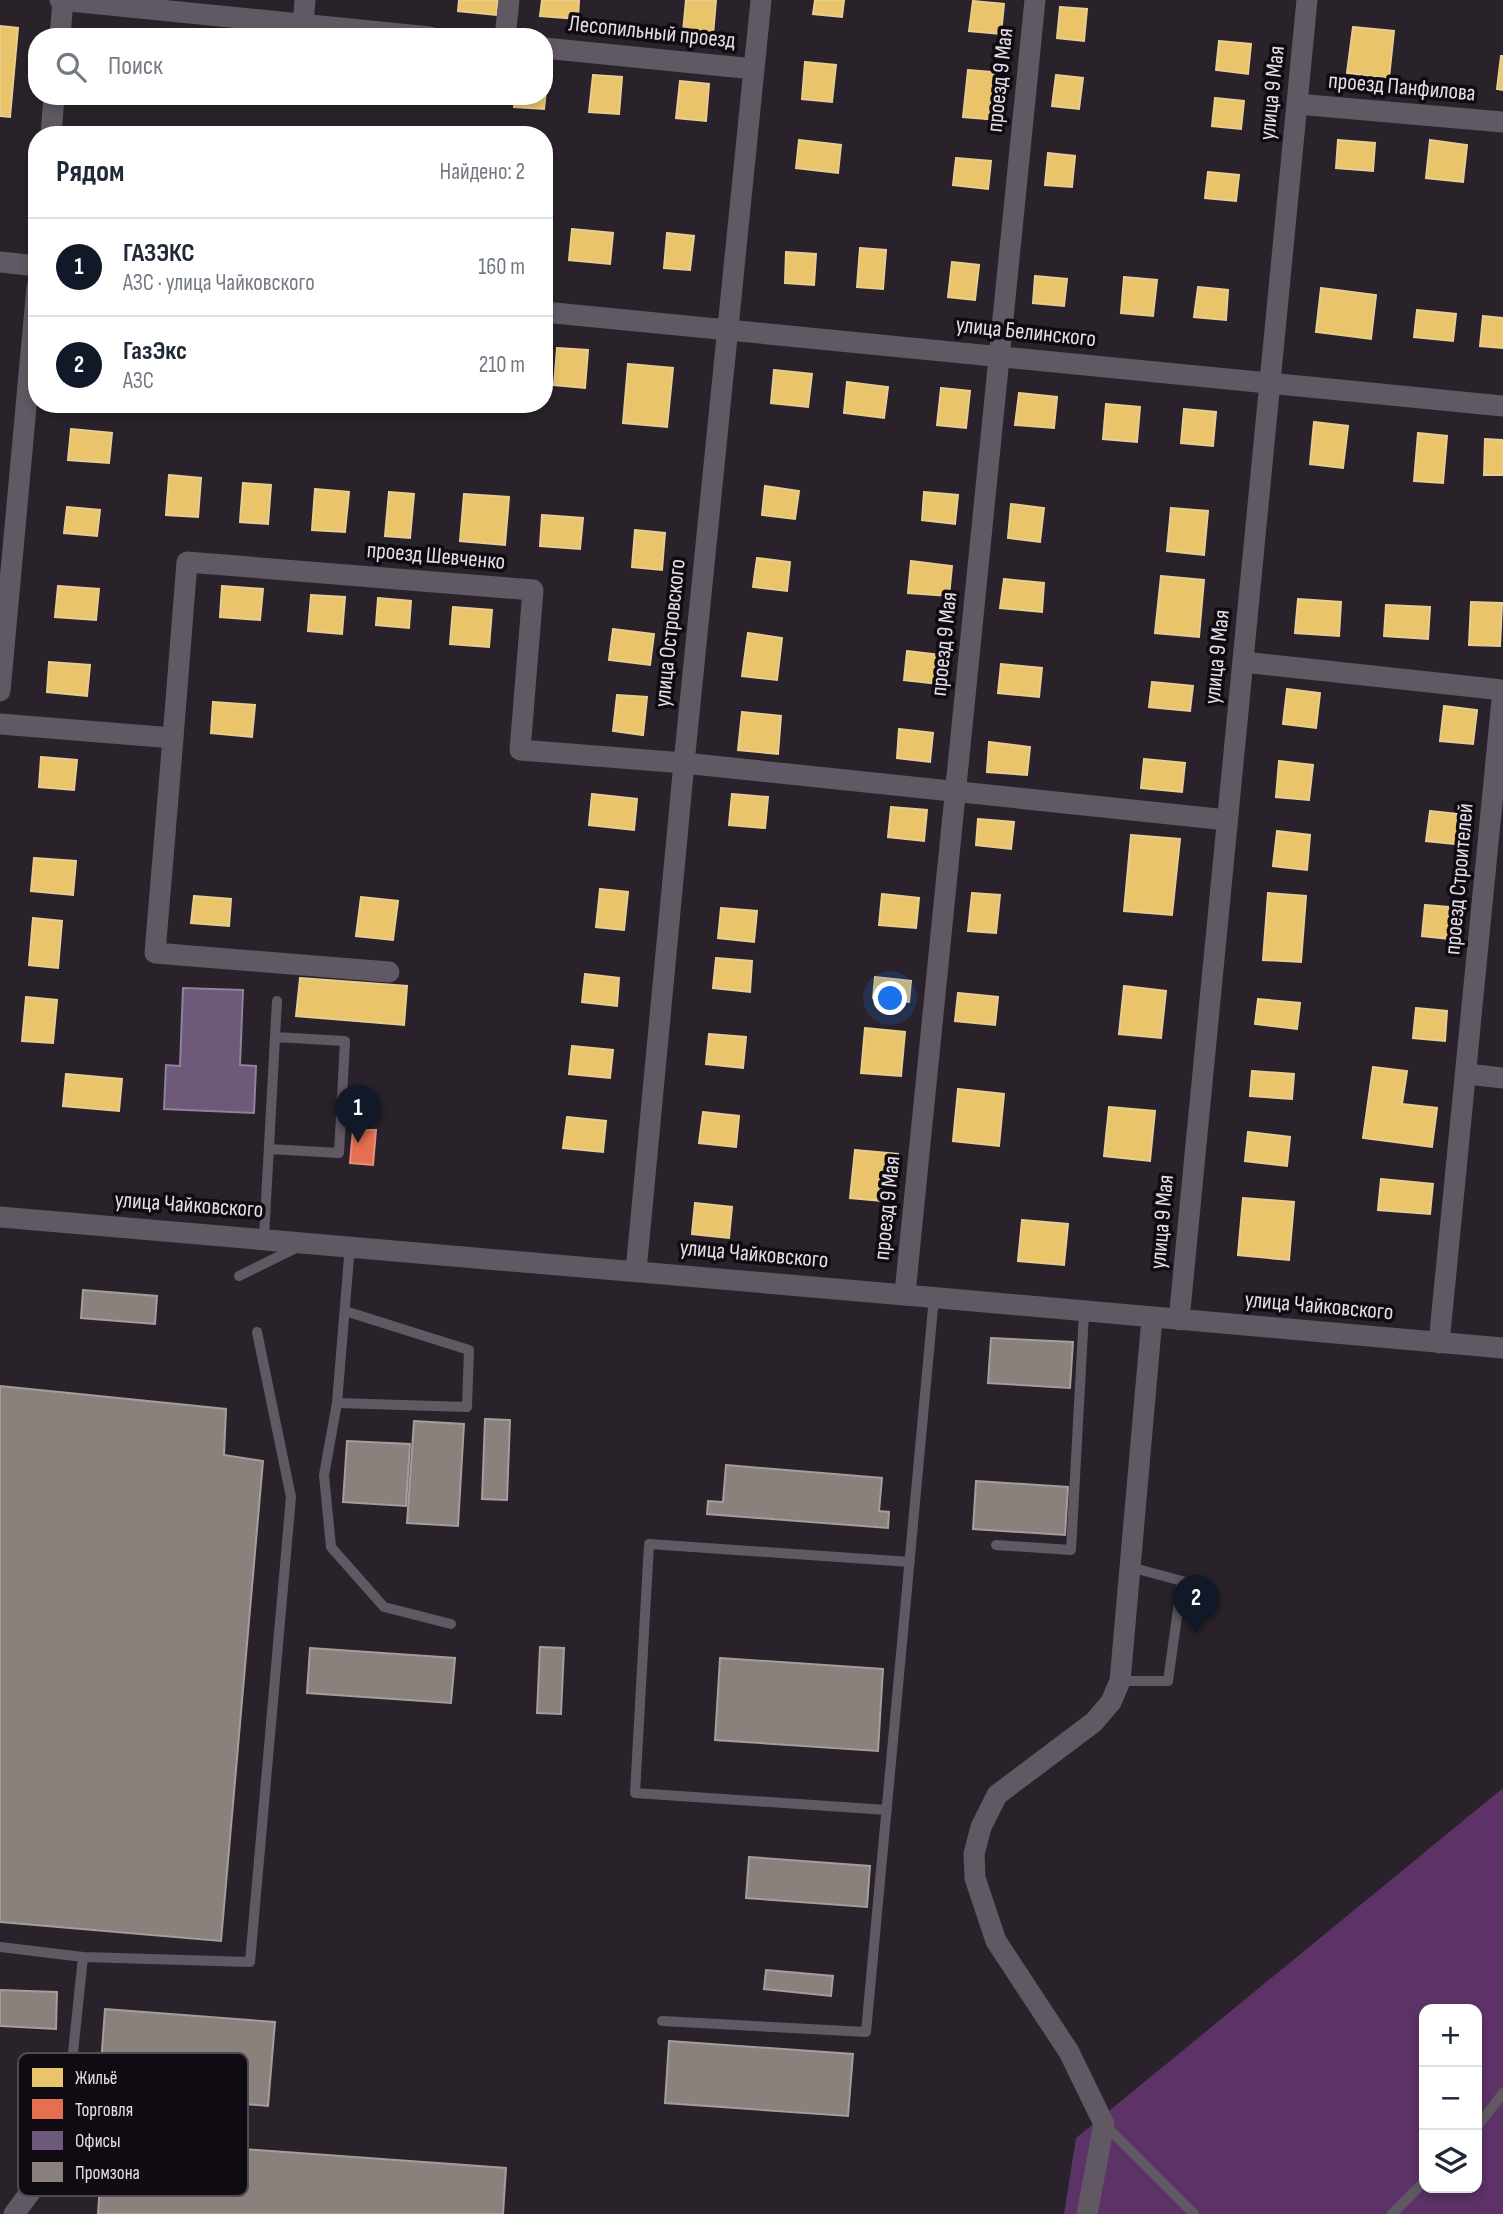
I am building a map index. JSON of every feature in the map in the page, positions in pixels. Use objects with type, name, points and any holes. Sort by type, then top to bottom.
[{"type":"street","points":[[60,28],[62,0],[342,28]]},
{"type":"street","points":[[303,24],[305,0]]},
{"type":"street","points":[[506,28],[509,0]]},
{"type":"street","name":"улица Островского","points":[[636,1271],[761,0]]},
{"type":"street","name":"проезд 9 Мая","points":[[905,1293],[1035,0]]},
{"type":"street","name":"улица 9 Мая","points":[[1179,1320],[1307,0]]},
{"type":"street","name":"Лесопильный проезд","points":[[553,49],[754,69]]},
{"type":"street","name":"проезд Панфилова","points":[[1297,104],[1503,122]]},
{"type":"street","points":[[52,126],[53,105]]},
{"type":"street","points":[[0,262],[28,264]]},
{"type":"street","name":"улица Белинского","points":[[553,313],[1503,407]]},
{"type":"street","points":[[0,691],[28,385]]},
{"type":"street","name":"проезд Шевченко","points":[[389,972],[155,953],[187,562],[533,590],[520,750],[684,763]]},
{"type":"street","name":"проезд Строителей","points":[[1243,662],[1503,690],[1439,1343]]},
{"type":"street","points":[[0,724],[173,738]]},
{"type":"street","points":[[684,763],[1227,820]]},
{"type":"street","points":[[1467,1074],[1503,1078]]},
{"type":"street","name":"улица Чайковского","points":[[0,1217],[310,1241],[905,1293],[1083,1313],[1503,1348]]},
{"type":"street","points":[[1087,2214],[1104,2124],[1069,2052],[996,1941],[975,1878],[974,1854],[981,1828],[997,1795],[1094,1722],[1111,1702],[1120,1681],[1152,1318]]},
{"type":"street","points":[[14,2214],[27,2196]]},
{"type":"lane","points":[[264,1237],[277,1000]]},
{"type":"lane","points":[[269,1149],[339,1153],[340,1139],[345,1041],[275,1037]]},
{"type":"lane","points":[[239,1276],[310,1241]]},
{"type":"lane","points":[[350,1245],[337,1403],[324,1475],[331,1547],[384,1608],[451,1624]]},
{"type":"lane","points":[[662,2021],[866,2032],[934,1297]]},
{"type":"lane","points":[[337,1403],[467,1408],[469,1350],[345,1311]]},
{"type":"lane","points":[[996,1545],[1071,1550],[1083,1313]]},
{"type":"lane","points":[[0,1947],[83,1957],[250,1962],[292,1497],[257,1332]]},
{"type":"lane","points":[[887,1810],[635,1793],[649,1544],[910,1562]]},
{"type":"lane","points":[[1120,1681],[1168,1681],[1182,1581],[1130,1567]]},
{"type":"lane","points":[[73,2053],[83,1957]]},
{"type":"lane","points":[[1482,2121],[1503,2094]]},
{"type":"lane","points":[[1104,2124],[1194,2214]]},
{"type":"lane","points":[[1392,2214],[1419,2187]]},
{"type":"shaded area","points":[[1503,1788],[1503,2214],[1064,2214],[1076,2138]]},
{"type":"building: Жильё","points":[[459,0],[498,0],[496,15],[458,11]]},
{"type":"building: Жильё","points":[[542,0],[579,0],[578,19],[540,16]]},
{"type":"building: Жильё","points":[[686,0],[716,0],[713,35],[683,32]]},
{"type":"building: Жильё","points":[[815,0],[844,0],[842,17],[813,14]]},
{"type":"building: Жильё","points":[[973,1],[1004,4],[1001,34],[969,31]]},
{"type":"building: Жильё","points":[[1060,7],[1087,9],[1084,41],[1057,38]]},
{"type":"building: Жильё","points":[[0,26],[18,28],[10,117],[0,116]]},
{"type":"building: Жильё","points":[[1353,27],[1394,31],[1389,78],[1347,73]]},
{"type":"building: Жильё","points":[[1219,41],[1251,44],[1248,74],[1216,70]]},
{"type":"building: Жильё","points":[[1503,56],[1503,90],[1497,89]]},
{"type":"building: Жильё","points":[[805,62],[836,65],[832,102],[802,99]]},
{"type":"building: Жильё","points":[[968,70],[1003,73],[998,120],[963,117]]},
{"type":"building: Жильё","points":[[593,75],[622,77],[619,114],[589,112]]},
{"type":"building: Жильё","points":[[1056,75],[1083,78],[1079,109],[1052,106]]},
{"type":"building: Жильё","points":[[680,81],[709,84],[706,121],[676,118]]},
{"type":"building: Жильё","points":[[1215,98],[1244,101],[1241,129],[1212,126]]},
{"type":"building: Жильё","points":[[514,105],[544,105],[544,109]]},
{"type":"building: Жильё","points":[[799,140],[841,145],[838,173],[796,168]]},
{"type":"building: Жильё","points":[[1338,140],[1375,143],[1373,171],[1336,168]]},
{"type":"building: Жильё","points":[[1430,140],[1467,145],[1463,182],[1426,178]]},
{"type":"building: Жильё","points":[[1048,153],[1075,156],[1072,187],[1045,185]]},
{"type":"building: Жильё","points":[[956,158],[991,161],[988,189],[953,185]]},
{"type":"building: Жильё","points":[[1208,172],[1239,175],[1236,201],[1205,198]]},
{"type":"building: Жильё","points":[[572,229],[613,233],[610,264],[569,260]]},
{"type":"building: Жильё","points":[[667,233],[694,236],[690,270],[664,268]]},
{"type":"building: Жильё","points":[[860,248],[886,250],[883,289],[857,287]]},
{"type":"building: Жильё","points":[[786,252],[816,254],[814,285],[785,283]]},
{"type":"building: Жильё","points":[[952,262],[979,265],[975,300],[948,297]]},
{"type":"building: Жильё","points":[[1035,276],[1067,279],[1064,306],[1033,303]]},
{"type":"building: Жильё","points":[[1124,277],[1157,280],[1153,316],[1121,313]]},
{"type":"building: Жильё","points":[[1198,287],[1228,290],[1226,320],[1194,317]]},
{"type":"building: Жильё","points":[[1321,288],[1376,295],[1371,339],[1316,332]]},
{"type":"building: Жильё","points":[[1417,310],[1456,314],[1453,341],[1414,337]]},
{"type":"building: Жильё","points":[[1483,316],[1503,318],[1503,348],[1480,346]]},
{"type":"building: Жильё","points":[[557,348],[588,350],[585,388],[554,385]]},
{"type":"building: Жильё","points":[[628,364],[673,368],[667,427],[623,423]]},
{"type":"building: Жильё","points":[[774,370],[812,374],[808,407],[771,403]]},
{"type":"building: Жильё","points":[[847,382],[888,387],[884,418],[844,413]]},
{"type":"building: Жильё","points":[[941,388],[970,391],[966,428],[937,425]]},
{"type":"building: Жильё","points":[[1019,393],[1057,397],[1054,428],[1015,425]]},
{"type":"building: Жильё","points":[[1106,404],[1140,407],[1137,442],[1103,439]]},
{"type":"building: Жильё","points":[[1184,409],[1216,412],[1213,446],[1181,443]]},
{"type":"building: Жильё","points":[[1314,422],[1348,426],[1343,468],[1310,464]]},
{"type":"building: Жильё","points":[[71,429],[112,433],[109,463],[68,460]]},
{"type":"building: Жильё","points":[[1418,433],[1447,436],[1443,483],[1414,481]]},
{"type":"building: Жильё","points":[[1485,439],[1503,440],[1503,475],[1484,475]]},
{"type":"building: Жильё","points":[[169,475],[201,478],[198,517],[166,515]]},
{"type":"building: Жильё","points":[[243,483],[271,485],[268,524],[240,522]]},
{"type":"building: Жильё","points":[[765,486],[799,491],[795,519],[762,515]]},
{"type":"building: Жильё","points":[[315,489],[349,492],[345,532],[312,530]]},
{"type":"building: Жильё","points":[[389,492],[414,494],[410,538],[385,536]]},
{"type":"building: Жильё","points":[[924,492],[958,495],[955,524],[922,520]]},
{"type":"building: Жильё","points":[[464,494],[509,497],[505,545],[460,541]]},
{"type":"building: Жильё","points":[[1011,504],[1044,508],[1040,542],[1008,538]]},
{"type":"building: Жильё","points":[[67,507],[100,510],[97,536],[64,533]]},
{"type":"building: Жильё","points":[[1171,508],[1208,511],[1204,555],[1167,551]]},
{"type":"building: Жильё","points":[[542,515],[583,518],[580,549],[540,546]]},
{"type":"building: Жильё","points":[[635,530],[665,533],[662,570],[632,567]]},
{"type":"building: Жильё","points":[[757,558],[790,562],[787,591],[753,587]]},
{"type":"building: Жильё","points":[[911,561],[952,566],[949,596],[908,593]]},
{"type":"building: Жильё","points":[[1161,576],[1204,580],[1199,637],[1155,633]]},
{"type":"building: Жильё","points":[[1004,579],[1044,583],[1042,612],[1000,608]]},
{"type":"building: Жильё","points":[[58,586],[99,589],[96,620],[55,617]]},
{"type":"building: Жильё","points":[[222,586],[263,589],[260,620],[220,617]]},
{"type":"building: Жильё","points":[[311,595],[345,597],[342,634],[308,631]]},
{"type":"building: Жильё","points":[[378,598],[411,601],[409,628],[376,625]]},
{"type":"building: Жильё","points":[[1298,599],[1341,602],[1339,636],[1295,633]]},
{"type":"building: Жильё","points":[[1471,602],[1502,603],[1500,646],[1469,645]]},
{"type":"building: Жильё","points":[[1386,605],[1430,607],[1428,639],[1384,636]]},
{"type":"building: Жильё","points":[[453,607],[492,610],[489,647],[450,644]]},
{"type":"building: Жильё","points":[[613,629],[654,634],[650,665],[609,660]]},
{"type":"building: Жильё","points":[[748,633],[782,638],[777,680],[742,676]]},
{"type":"building: Жильё","points":[[907,651],[940,655],[938,684],[904,680]]},
{"type":"building: Жильё","points":[[49,662],[90,665],[87,696],[47,692]]},
{"type":"building: Жильё","points":[[1001,664],[1042,668],[1039,697],[998,693]]},
{"type":"building: Жильё","points":[[1152,682],[1193,686],[1190,711],[1149,707]]},
{"type":"building: Жильё","points":[[1287,689],[1320,693],[1316,728],[1283,724]]},
{"type":"building: Жильё","points":[[617,695],[647,697],[643,735],[613,731]]},
{"type":"building: Жильё","points":[[213,702],[255,705],[252,737],[211,733]]},
{"type":"building: Жильё","points":[[1444,706],[1477,710],[1473,744],[1440,741]]},
{"type":"building: Жильё","points":[[742,712],[781,716],[778,754],[738,750]]},
{"type":"building: Жильё","points":[[899,729],[933,733],[930,762],[897,758]]},
{"type":"building: Жильё","points":[[989,742],[1030,747],[1027,775],[987,772]]},
{"type":"building: Жильё","points":[[41,757],[77,760],[74,790],[39,787]]},
{"type":"building: Жильё","points":[[1144,759],[1185,763],[1182,792],[1141,788]]},
{"type":"building: Жильё","points":[[1279,761],[1313,765],[1309,800],[1276,797]]},
{"type":"building: Жильё","points":[[592,794],[637,799],[634,830],[589,825]]},
{"type":"building: Жильё","points":[[732,794],[768,797],[765,828],[729,825]]},
{"type":"building: Жильё","points":[[891,807],[927,810],[924,841],[888,837]]},
{"type":"building: Жильё","points":[[1430,811],[1467,815],[1464,845],[1426,841]]},
{"type":"building: Жильё","points":[[978,819],[1014,822],[1011,849],[976,845]]},
{"type":"building: Жильё","points":[[1277,831],[1310,835],[1307,870],[1273,866]]},
{"type":"building: Жильё","points":[[1131,835],[1180,839],[1172,915],[1124,911]]},
{"type":"building: Жильё","points":[[34,858],[76,861],[73,895],[31,891]]},
{"type":"building: Жильё","points":[[600,889],[628,892],[624,930],[596,927]]},
{"type":"building: Жильё","points":[[972,893],[1000,895],[996,933],[968,931]]},
{"type":"building: Жильё","points":[[1268,893],[1306,896],[1301,962],[1263,960]]},
{"type":"building: Жильё","points":[[882,894],[919,898],[916,928],[879,925]]},
{"type":"building: Жильё","points":[[194,896],[231,899],[229,926],[191,923]]},
{"type":"building: Жильё","points":[[361,897],[398,901],[393,940],[356,936]]},
{"type":"building: Жильё","points":[[1425,905],[1461,908],[1458,940],[1422,936]]},
{"type":"building: Жильё","points":[[721,908],[757,911],[754,942],[718,938]]},
{"type":"building: Жильё","points":[[33,918],[62,921],[58,968],[29,965]]},
{"type":"building: Жильё","points":[[716,958],[752,961],[750,992],[713,988]]},
{"type":"building: Жильё","points":[[585,974],[619,978],[617,1006],[582,1002]]},
{"type":"building: Жильё","points":[[875,977],[911,981],[909,1002],[873,998]]},
{"type":"building: Жильё","points":[[300,978],[407,986],[404,1025],[296,1016]]},
{"type":"building: Жильё","points":[[1124,986],[1166,991],[1161,1038],[1119,1034]]},
{"type":"building: Жильё","points":[[958,993],[998,997],[995,1025],[955,1021]]},
{"type":"building: Жильё","points":[[26,997],[57,1000],[53,1043],[22,1041]]},
{"type":"building: Жильё","points":[[1258,999],[1300,1003],[1297,1029],[1255,1024]]},
{"type":"building: Жильё","points":[[1416,1008],[1447,1011],[1445,1041],[1413,1038]]},
{"type":"building: Жильё","points":[[865,1028],[905,1032],[901,1076],[861,1073]]},
{"type":"building: Жильё","points":[[709,1034],[746,1037],[743,1068],[706,1064]]},
{"type":"building: Жильё","points":[[572,1046],[613,1050],[610,1078],[569,1074]]},
{"type":"building: Жильё","points":[[1373,1067],[1407,1071],[1402,1104],[1437,1108],[1432,1147],[1363,1138]]},
{"type":"building: Жильё","points":[[1252,1071],[1294,1074],[1292,1099],[1250,1096]]},
{"type":"building: Жильё","points":[[66,1074],[122,1079],[119,1111],[63,1106]]},
{"type":"building: Жильё","points":[[958,1089],[1004,1094],[999,1146],[953,1141]]},
{"type":"building: Жильё","points":[[1109,1107],[1155,1111],[1150,1161],[1104,1156]]},
{"type":"building: Жильё","points":[[703,1112],[739,1116],[736,1147],[699,1143]]},
{"type":"building: Жильё","points":[[567,1117],[606,1121],[603,1152],[563,1148]]},
{"type":"building: Жильё","points":[[1248,1132],[1290,1137],[1287,1166],[1245,1161]]},
{"type":"building: Жильё","points":[[855,1150],[898,1154],[893,1202],[850,1198]]},
{"type":"building: Жильё","points":[[1381,1179],[1433,1184],[1430,1214],[1378,1210]]},
{"type":"building: Жильё","points":[[1243,1198],[1294,1202],[1289,1260],[1238,1255]]},
{"type":"building: Жильё","points":[[695,1203],[732,1207],[729,1238],[692,1234]]},
{"type":"building: Жильё","points":[[1022,1220],[1068,1224],[1064,1265],[1018,1261]]},
{"type":"building: Торговля","points":[[353,1130],[376,1130],[373,1165],[350,1163]]},
{"type":"building: Офисы","points":[[183,988],[243,990],[240,1065],[256,1066],[254,1113],[164,1109],[166,1065],[180,1066]]},
{"type":"building: Промзона","points":[[83,1290],[157,1296],[155,1324],[81,1318]]},
{"type":"building: Промзона","points":[[991,1338],[1073,1342],[1070,1388],[988,1383]]},
{"type":"building: Промзона","points":[[0,1386],[226,1409],[224,1455],[263,1461],[221,1941],[0,1922]]},
{"type":"building: Промзона","points":[[485,1419],[510,1420],[507,1500],[482,1499]]},
{"type":"building: Промзона","points":[[414,1421],[464,1424],[458,1526],[407,1523]]},
{"type":"building: Промзона","points":[[347,1441],[410,1444],[406,1506],[343,1502]]},
{"type":"building: Промзона","points":[[726,1465],[882,1478],[879,1511],[889,1512],[888,1528],[707,1514],[708,1501],[723,1502]]},
{"type":"building: Промзона","points":[[976,1481],[1068,1487],[1065,1535],[973,1529]]},
{"type":"building: Промзона","points":[[540,1647],[564,1648],[561,1714],[537,1713]]},
{"type":"building: Промзона","points":[[310,1648],[455,1658],[451,1703],[307,1693]]},
{"type":"building: Промзона","points":[[720,1658],[883,1669],[878,1751],[715,1740]]},
{"type":"building: Промзона","points":[[749,1857],[870,1866],[867,1907],[746,1898]]},
{"type":"building: Промзона","points":[[766,1970],[833,1976],[831,1996],[764,1989]]},
{"type":"building: Промзона","points":[[0,1990],[57,1992],[56,2029],[0,2026]]},
{"type":"building: Промзона","points":[[105,2009],[275,2022],[268,2106],[248,2104],[248,2053],[102,2053]]},
{"type":"building: Промзона","points":[[669,2041],[853,2054],[848,2116],[665,2103]]},
{"type":"building: Промзона","points":[[248,2149],[506,2168],[503,2214],[98,2214],[99,2196],[248,2196]]},
{"type":"place","name":"ГАЗЭКС","points":[[358,1143]]},
{"type":"place","name":"ГазЭкс","points":[[1196,1633]]}]
